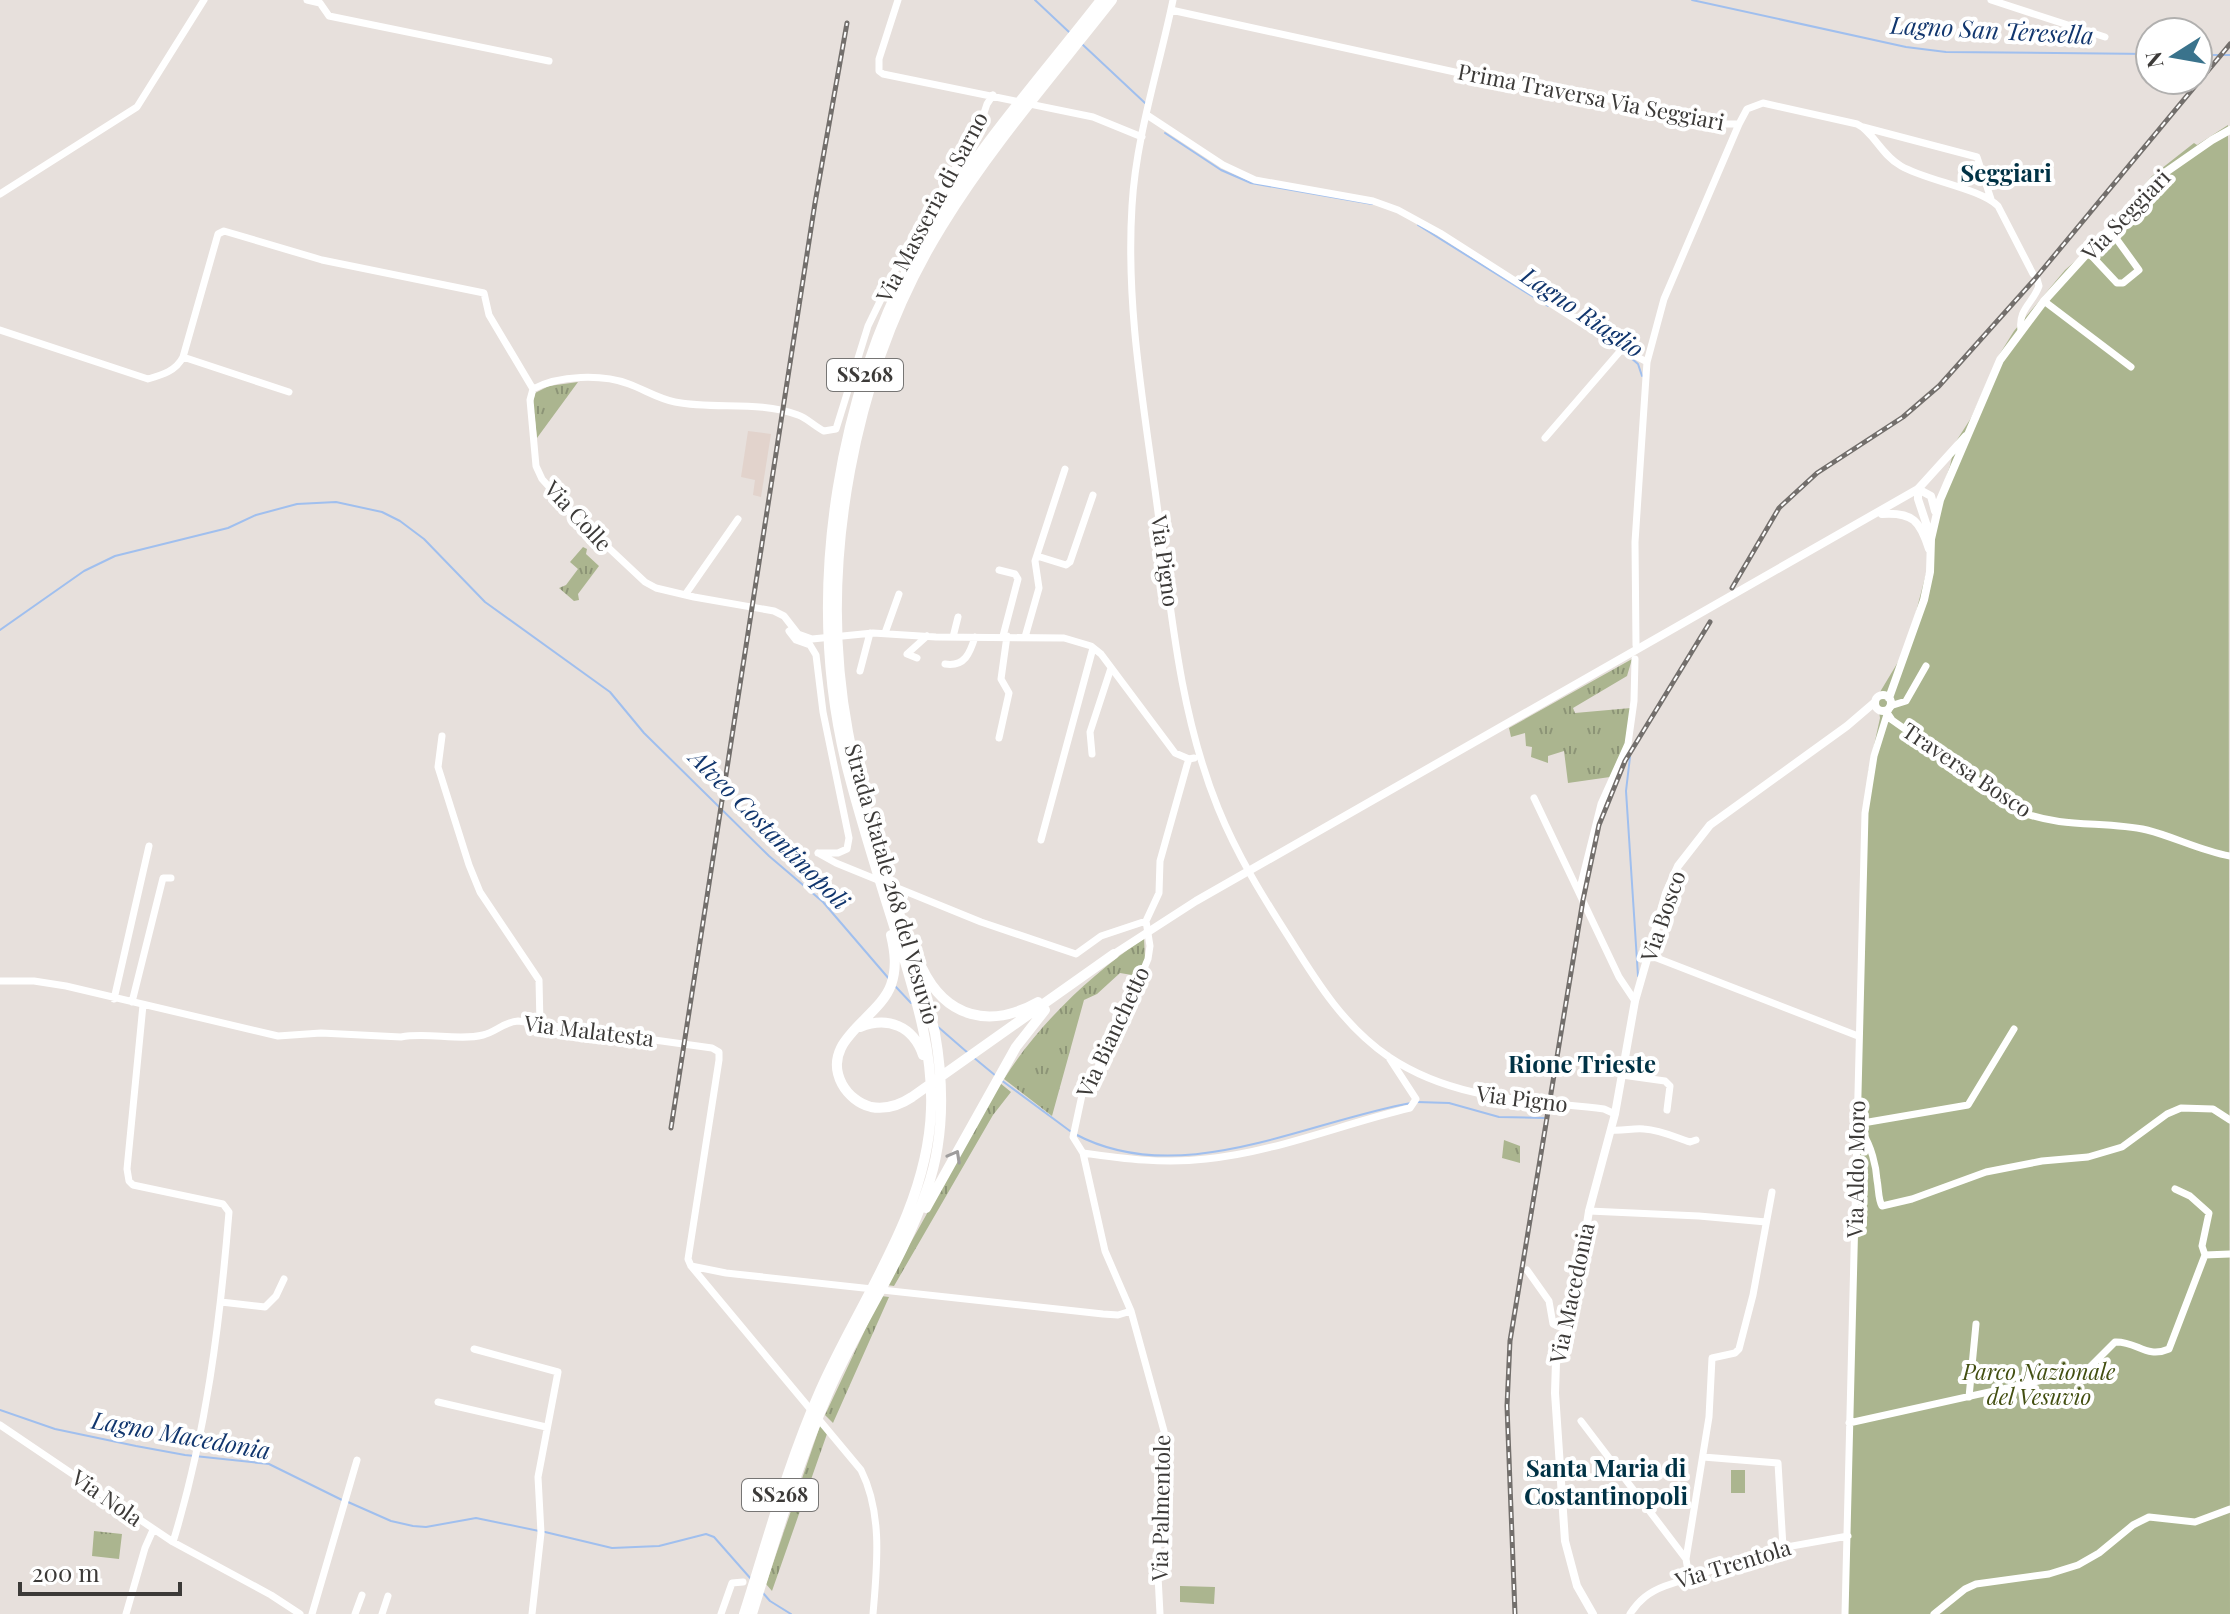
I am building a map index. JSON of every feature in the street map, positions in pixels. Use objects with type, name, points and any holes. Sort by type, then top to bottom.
[{"type":"highway","name":"Strada Statale 268 del Vesuvio","points":[[744,1614],[752,1600],[817,1408],[871,1295],[901,1247],[928,1188],[937,1149],[942,1094],[935,1033],[916,998],[877,872],[843,753],[834,700],[830,653],[831,569],[844,457],[860,390],[889,310],[932,226],[986,146],[1101,0]]},
{"type":"highway","name":"Strada Statale 268 del Vesuvio","points":[[878,1282],[911,1203],[927,1148],[932,1094],[926,1017],[852,750],[839,652],[839,570],[844,512],[855,447],[869,393],[898,311],[951,210],[992,152],[1112,0]]},
{"type":"highway","points":[[882,856],[928,980],[940,996],[958,1009],[992,1017],[1016,1012],[1114,954]]},
{"type":"highway","points":[[877,872],[894,950],[894,977],[879,1005],[843,1043],[837,1064],[849,1094],[865,1105],[885,1108],[904,1102],[1114,954]]},
{"type":"highway","points":[[901,1247],[1016,1047],[1038,1017],[1114,954]]},
{"type":"highway","points":[[855,1029],[871,1023],[890,1022],[908,1031],[920,1046],[926,1077],[927,1148]]},
{"type":"highway","name":"Strada Statale 268 del Vesuvio","points":[[752,1600],[752,1614]]},
{"type":"main road","name":"Via Seggiari","points":[[2033,314],[2153,181],[2230,130]]},
{"type":"main road","name":"Via Bosco","points":[[1615,1114],[1635,1001],[1670,884],[1699,835],[1804,755],[1883,710],[1924,600],[1935,514],[1948,476],[2000,360],[2033,314]]},
{"type":"main road","name":"Via Bosco","points":[[1931,539],[1918,499],[1918,489],[1966,436]]},
{"type":"main road","points":[[1114,954],[1150,924],[1303,841],[1918,489],[1931,496],[1935,514]]},
{"type":"main road","points":[[1877,514],[1902,513],[1909,516],[1919,524],[1931,556]]},
{"type":"main road","name":"Via Macedonia","points":[[1593,1614],[1577,1586],[1565,1541],[1555,1393],[1556,1362],[1576,1294],[1589,1211],[1615,1114]]},
{"type":"street","points":[[0,194],[137,107],[204,0]]},
{"type":"street","points":[[307,0],[320,3],[329,16],[549,61]]},
{"type":"street","name":"Via Masseria di Sarno","points":[[898,0],[879,59],[879,71],[954,90],[1040,104],[1093,117],[1142,137]]},
{"type":"street","name":"Via Pigno","points":[[1173,0],[1142,137],[1132,210],[1132,313],[1178,659],[1200,756],[1233,842],[1308,968],[1342,1016],[1388,1056],[1451,1088],[1484,1095],[1604,1109],[1615,1114]]},
{"type":"street","points":[[1991,0],[2105,37]]},
{"type":"street","name":"Prima Traversa Via Seggiari","points":[[1171,10],[1505,83],[1535,83],[1725,124],[1739,124],[1747,109],[1763,103],[1948,151],[1973,154],[1977,157],[1991,199]]},
{"type":"street","name":"Via Masseria di Sarno","points":[[533,389],[564,381],[606,379],[675,402],[789,412],[824,431],[836,429],[868,326],[906,248],[978,131],[993,95]]},
{"type":"street","points":[[1147,115],[1223,165],[1255,180],[1373,201],[1406,214],[1647,362]]},
{"type":"street","points":[[1579,892],[1601,804],[1628,744],[1634,701],[1635,542],[1647,362],[1664,299],[1739,124]]},
{"type":"street","points":[[1863,127],[1881,152],[1904,168],[1935,182],[1991,199],[1998,206],[2039,286],[2020,316],[2021,330]]},
{"type":"street","points":[[2089,253],[2117,283],[2123,283],[2139,270],[2110,230]]},
{"type":"street","points":[[0,330],[148,379],[171,371],[183,357],[218,234],[224,231],[322,260],[484,293],[489,315],[533,389]]},
{"type":"street","points":[[2044,301],[2131,367]]},
{"type":"street","points":[[2030,303],[2033,314]]},
{"type":"street","points":[[1545,438],[1622,349]]},
{"type":"street","points":[[183,357],[289,392]]},
{"type":"street","name":"Via Colle","points":[[533,389],[530,400],[536,466],[545,484],[645,582],[656,588],[774,611],[784,616],[804,638],[870,633],[1064,638],[1093,648]]},
{"type":"street","points":[[1025,637],[1039,588],[1034,566],[1065,469]]},
{"type":"street","points":[[1037,556],[1069,564],[1093,495]]},
{"type":"street","points":[[685,595],[738,519]]},
{"type":"street","points":[[999,570],[1015,574],[1018,579],[1005,636],[1001,679],[1009,693],[999,738]]},
{"type":"street","points":[[885,633],[899,594]]},
{"type":"street","points":[[784,616],[788,630],[796,640],[810,645],[816,655],[825,725],[849,838],[843,851],[818,853],[981,922],[1074,956],[1101,936],[1150,924]]},
{"type":"street","points":[[953,637],[958,617]]},
{"type":"street","points":[[860,671],[870,633]]},
{"type":"street","points":[[917,658],[907,654],[927,636]]},
{"type":"street","points":[[945,664],[965,660],[975,637]]},
{"type":"street","points":[[1093,648],[1175,753],[1189,759],[1200,756]]},
{"type":"street","points":[[1041,840],[1093,648]]},
{"type":"street","points":[[1883,710],[1906,701],[1912,695],[1926,666]]},
{"type":"street","points":[[1092,754],[1090,732],[1111,668]]},
{"type":"street","name":"Traversa Bosco","points":[[1883,710],[2024,813],[2048,821],[2147,830],[2230,856]]},
{"type":"street","name":"Via Aldo Moro","points":[[1845,1614],[1865,813],[1883,710]]},
{"type":"street","points":[[442,736],[438,767],[469,865],[480,892],[539,980],[540,1024]]},
{"type":"street","name":"Via Bianchetto","points":[[1131,1311],[1105,1251],[1083,1153],[1073,1132],[1082,1095],[1117,1033],[1148,959],[1150,924],[1159,893],[1160,861],[1189,759]]},
{"type":"street","points":[[1534,798],[1619,977],[1635,1001]]},
{"type":"street","points":[[114,999],[149,846]]},
{"type":"street","points":[[132,1002],[163,878],[171,878]]},
{"type":"street","points":[[1649,955],[1858,1036]]},
{"type":"street","name":"Via Malatesta","points":[[0,981],[52,983],[278,1036],[321,1033],[401,1037],[413,1034],[480,1036],[512,1021],[665,1040],[719,1052],[689,1249],[691,1266]]},
{"type":"street","points":[[143,1005],[127,1169],[129,1181],[133,1185],[223,1204],[229,1212],[221,1302],[203,1417],[173,1542]]},
{"type":"street","points":[[1857,1124],[1968,1105],[2014,1029]]},
{"type":"street","name":"Via Pigno","points":[[1083,1153],[1154,1161],[1193,1161],[1229,1156],[1410,1108],[1418,1102],[1388,1056]]},
{"type":"street","points":[[1622,1075],[1665,1081],[1670,1086],[1667,1110]]},
{"type":"street","points":[[1857,1134],[1863,1134],[1866,1139],[1882,1206],[1912,1199],[1986,1172],[2042,1161],[2088,1157],[2122,1147],[2167,1114],[2181,1108],[2213,1109],[2230,1120]]},
{"type":"street","points":[[1611,1130],[1642,1128],[1690,1142],[1696,1140]]},
{"type":"street","points":[[1849,1423],[2090,1367],[2115,1342],[2126,1342],[2156,1354],[2169,1349],[2205,1255],[2202,1246],[2209,1213],[2190,1196],[2175,1189]]},
{"type":"street","points":[[1689,1577],[1686,1559],[1709,1417],[1712,1358],[1735,1353],[1739,1349],[1753,1295],[1772,1192]]},
{"type":"street","points":[[1589,1211],[1766,1222]]},
{"type":"street","points":[[2205,1255],[2230,1254]]},
{"type":"street","points":[[691,1266],[726,1273],[970,1301],[1118,1315],[1131,1311]]},
{"type":"street","points":[[691,1266],[861,1470],[872,1492],[875,1513],[873,1614]]},
{"type":"street","points":[[1527,1270],[1549,1301],[1553,1324],[1565,1329]]},
{"type":"street","points":[[221,1302],[265,1307],[276,1296],[284,1279]]},
{"type":"street","name":"Via Palmentole","points":[[1131,1311],[1166,1440],[1157,1557],[1160,1614]]},
{"type":"street","points":[[1969,1397],[1976,1324]]},
{"type":"street","points":[[474,1349],[557,1370],[558,1381],[538,1477],[541,1533],[532,1614]]},
{"type":"street","points":[[438,1402],[546,1427]]},
{"type":"street","points":[[1581,1421],[1686,1559]]},
{"type":"street","name":"Via Nola","points":[[0,1425],[153,1530],[300,1614]]},
{"type":"street","points":[[1703,1457],[1778,1463],[1783,1547]]},
{"type":"street","points":[[312,1614],[357,1460]]},
{"type":"street","points":[[1934,1614],[1957,1594],[1976,1584],[2049,1574],[2078,1565],[2149,1517],[2195,1522],[2230,1509]]},
{"type":"street","points":[[126,1614],[153,1530]]},
{"type":"street","name":"Via Trentola","points":[[1630,1614],[1651,1591],[1689,1577],[1783,1547],[1848,1536]]},
{"type":"street","points":[[721,1614],[728,1588],[737,1581],[743,1582]]},
{"type":"street","points":[[355,1614],[362,1595]]},
{"type":"street","points":[[382,1614],[388,1596]]},
{"type":"shaded area","points":[[748,431],[771,434],[761,497],[753,495],[755,480],[741,477]]},
{"type":"green space","name":"Parco Nazionale del Vesuvio","points":[[2228,125],[2230,1614],[1843,1614],[1868,773],[1880,718],[1877,697],[1901,657],[1911,631],[1928,566],[1938,499],[1955,443],[1971,418],[1999,355],[2014,331],[2065,270],[2088,250],[2152,176],[2194,143],[2197,145]]},
{"type":"green space","points":[[578,382],[537,438],[533,403],[535,393],[549,386]]},
{"type":"green space","points":[[583,547],[599,566],[578,594],[579,600],[574,601],[559,588],[566,585],[578,569],[570,562]]},
{"type":"green space","points":[[1632,659],[1627,676],[1573,708],[1575,713],[1631,708],[1625,744],[1610,777],[1568,783],[1564,751],[1548,756],[1548,763],[1531,757],[1532,747],[1526,746],[1525,733],[1511,737],[1509,728]]},
{"type":"green space","points":[[1144,938],[1145,959],[1136,981],[1131,979],[1132,975],[1120,973],[1097,994],[1084,1000],[1052,1116],[1004,1079],[1049,1020],[1104,968]]},
{"type":"green space","points":[[1000,1083],[1011,1092],[993,1115],[894,1286],[887,1285]]},
{"type":"green space","points":[[1504,1140],[1520,1146],[1520,1163],[1502,1158]]},
{"type":"green space","points":[[881,1296],[889,1297],[833,1423],[825,1415]]},
{"type":"green space","points":[[821,1423],[828,1431],[772,1591],[766,1584]]},
{"type":"green space","points":[[1731,1470],[1745,1470],[1745,1493],[1731,1493]]},
{"type":"green space","points":[[94,1531],[122,1534],[119,1559],[92,1556]]},
{"type":"green space","points":[[1180,1586],[1215,1587],[1214,1604],[1180,1602]]},
{"type":"waterway","name":"Lagno Riaglio","points":[[1035,0],[1069,32]]},
{"type":"waterway","name":"Lagno San Teresella","points":[[1692,0],[1906,47],[1946,52],[2134,54]]},
{"type":"waterway","name":"Lagno Riaglio","points":[[1082,44],[1145,103]]},
{"type":"waterway","name":"Lagno San Teresella","points":[[2214,55],[2230,55]]},
{"type":"waterway","name":"Lagno Riaglio","points":[[1165,133],[1221,170],[1251,183],[1372,204]]},
{"type":"waterway","name":"Lagno Riaglio","points":[[1418,225],[1548,306]]},
{"type":"waterway","name":"Lagno Riaglio","points":[[1631,358],[1638,364],[1642,376]]},
{"type":"waterway","name":"Alveo Costantinopoli","points":[[0,630],[84,571],[115,556],[228,528],[256,515],[297,504],[336,502],[382,512],[424,539],[485,602],[610,692],[644,733],[769,856],[823,902],[890,980]]},
{"type":"waterway","name":"Lagno Riaglio","points":[[1630,757],[1626,791],[1638,976]]},
{"type":"waterway","name":"Alveo Costantinopoli","points":[[896,987],[911,1003]]},
{"type":"waterway","name":"Alveo Costantinopoli","points":[[937,1026],[968,1053]]},
{"type":"waterway","name":"Alveo Costantinopoli","points":[[973,1057],[996,1076]]},
{"type":"waterway","name":"Alveo Costantinopoli","points":[[1001,1080],[1070,1131]]},
{"type":"waterway","name":"Alveo Costantinopoli","points":[[1417,1102],[1449,1103],[1499,1117],[1544,1118]]},
{"type":"waterway","name":"Alveo Costantinopoli","points":[[1075,1134],[1115,1150],[1156,1155],[1199,1154],[1242,1147],[1411,1103]]},
{"type":"waterway","name":"Lagno Macedonia","points":[[0,1410],[55,1429],[136,1446],[269,1464],[342,1500]]},
{"type":"waterway","name":"Lagno Macedonia","points":[[348,1502],[391,1521],[413,1526],[426,1527],[476,1518],[539,1531]]},
{"type":"waterway","name":"Lagno Macedonia","points":[[545,1532],[612,1548],[659,1546],[706,1534],[714,1537],[751,1579]]},
{"type":"waterway","name":"Lagno Macedonia","points":[[763,1593],[791,1614]]},
{"type":"railway","points":[[671,1128],[815,203],[847,23]]},
{"type":"railway","points":[[1732,588],[1779,508],[1817,473],[1903,417],[1939,386],[2034,280],[2230,44]]},
{"type":"railway","points":[[1515,1614],[1507,1406],[1510,1341],[1583,900],[1599,825],[1625,761],[1710,622]]},
{"type":"district","name":"Seggiari","points":[[2006,174]]},
{"type":"district","name":"Rione Trieste","points":[[1582,1065]]},
{"type":"district","name":"Santa Maria di Costantinopoli","points":[[1606,1483]]}]
